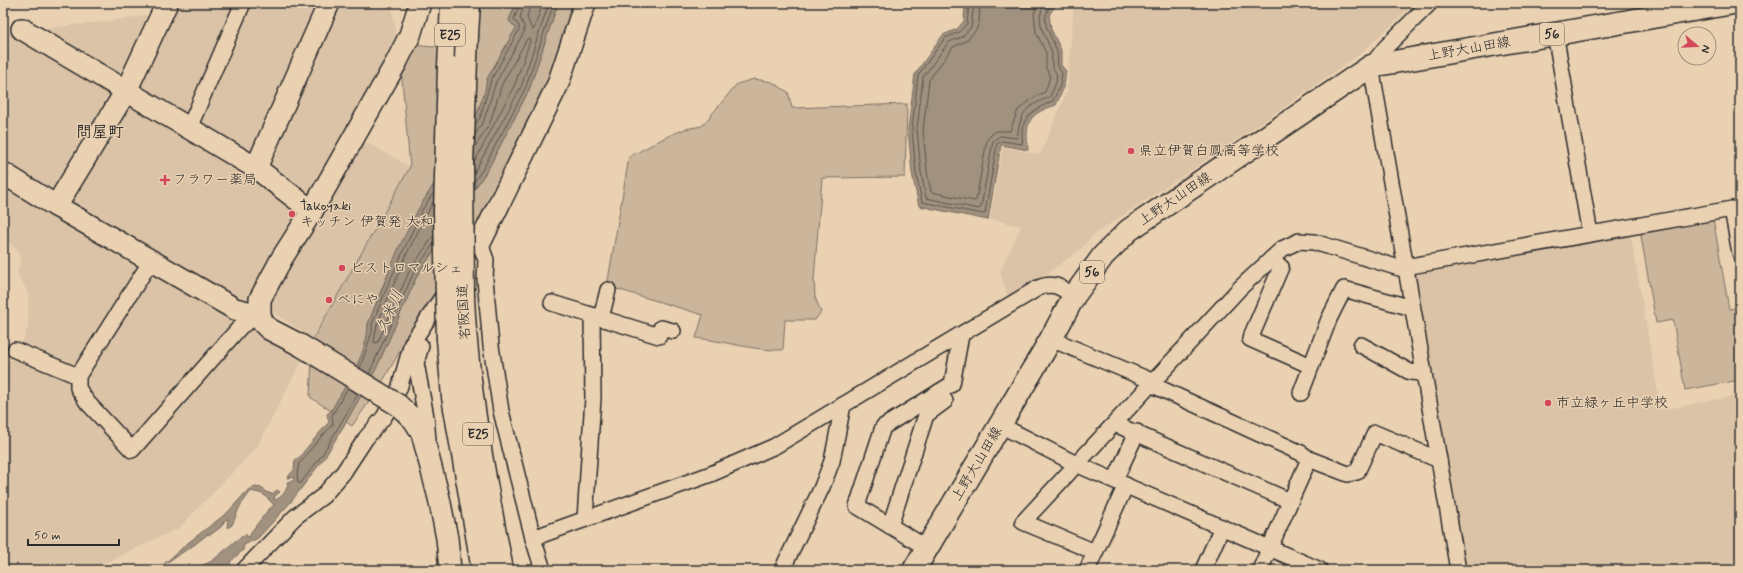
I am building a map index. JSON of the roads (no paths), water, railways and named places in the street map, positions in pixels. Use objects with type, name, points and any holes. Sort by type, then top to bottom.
[{"type":"main road","name":"名阪国道","points":[[452,3],[448,67],[444,212],[448,340],[453,397],[483,570]]},
{"type":"main road","name":"名阪国道","points":[[469,3],[462,163],[463,297],[465,337],[482,462],[502,570]]},
{"type":"main road","name":"上野大山田線","points":[[914,570],[1051,339],[1074,296],[1103,256],[1129,230],[1371,66],[1555,33],[1693,6],[1733,3]]},
{"type":"main road","points":[[470,378],[515,570]]},
{"type":"main road","points":[[453,397],[453,430],[475,570]]},
{"type":"street","points":[[56,206],[126,91],[166,3]]},
{"type":"street","points":[[189,128],[243,3]]},
{"type":"street","points":[[256,168],[329,3]]},
{"type":"street","points":[[420,3],[416,20],[403,49],[312,211],[264,290],[259,306],[263,323],[269,329],[300,345],[398,405],[414,420],[422,433],[439,498],[447,538],[450,570]]},
{"type":"street","points":[[244,570],[295,517],[323,496],[343,472],[366,438],[384,417],[399,389],[412,343],[432,310],[480,243],[558,84],[586,3]]},
{"type":"street","points":[[1430,3],[1386,48],[1371,66],[1404,267],[1458,570]]},
{"type":"street","points":[[22,29],[256,168],[312,211]]},
{"type":"street","points":[[1555,33],[1590,234]]},
{"type":"street","points":[[3,173],[56,206],[235,309],[260,315]]},
{"type":"street","points":[[1095,552],[1023,522],[1076,464],[1116,424],[1240,288],[1282,249],[1299,241],[1314,242],[1399,268],[1732,209],[1740,253]]},
{"type":"street","points":[[480,243],[486,260],[485,279],[490,346],[501,411],[533,538],[543,570]]},
{"type":"street","points":[[1271,260],[1281,267],[1250,339],[1311,366]]},
{"type":"street","points":[[152,262],[78,376],[78,388],[88,402],[132,450],[241,326],[260,315]]},
{"type":"street","points":[[533,538],[711,474],[744,461],[775,446],[1047,284],[1059,286],[1074,296]]},
{"type":"street","points":[[1301,393],[1329,319],[1344,289],[1412,308]]},
{"type":"street","points":[[585,519],[597,317],[608,290]]},
{"type":"street","points":[[552,303],[659,336],[661,328],[673,331]]},
{"type":"street","points":[[429,458],[426,417],[416,363],[432,310]]},
{"type":"street","points":[[927,548],[857,506],[882,427],[952,384],[961,335]]},
{"type":"street","points":[[1051,339],[1154,382],[1157,387],[1301,453],[1309,459],[1348,474],[1357,472],[1375,433],[1439,460]]},
{"type":"street","points":[[1361,345],[1410,372],[1423,373]]},
{"type":"street","points":[[15,350],[78,376]]},
{"type":"street","points":[[890,526],[926,415],[945,401],[939,392]]},
{"type":"street","points":[[782,570],[825,481],[832,461],[843,405]]},
{"type":"street","points":[[1116,424],[1290,501]]},
{"type":"street","points":[[1000,425],[1076,464],[1222,526],[1320,570]]},
{"type":"street","points":[[1087,570],[1095,552],[1137,432]]},
{"type":"street","points":[[1260,570],[1309,459]]},
{"type":"street","points":[[1203,570],[1222,526]]},
{"type":"water","name":"久米川","points":[[516,3],[558,3],[529,90],[488,169],[417,276],[376,369],[325,457],[290,503],[258,538],[244,545],[243,550],[230,562],[231,565],[229,567],[225,566],[219,570],[196,570],[215,559],[241,537],[246,534],[247,537],[250,536],[251,532],[268,510],[274,505],[263,494],[251,491],[240,506],[232,525],[227,528],[228,519],[225,520],[221,527],[210,535],[208,534],[194,545],[164,564],[189,542],[227,513],[247,491],[254,487],[263,488],[266,492],[272,494],[277,490],[280,492],[274,497],[275,500],[280,498],[284,492],[288,485],[287,482],[293,481],[294,477],[287,478],[294,470],[295,460],[301,456],[329,422],[327,414],[331,411],[360,358],[367,336],[368,324],[399,247],[419,208],[476,117],[485,91],[487,79],[516,28],[509,21]]},
{"type":"water","points":[[965,3],[1057,3],[1049,15],[1051,29],[1061,50],[1061,65],[1066,71],[1064,87],[1056,105],[1039,112],[1030,120],[1027,132],[1028,150],[1001,145],[988,220],[919,206],[912,173],[908,129],[915,74],[943,35],[957,29],[964,21]]},
{"type":"place","name":"県立伊賀白鳳高等学校","points":[[1131,151]]},
{"type":"place","name":"フラワー薬局","points":[[165,180]]},
{"type":"place","name":"Takoyaki キッチン 伊賀発 大和","points":[[292,214]]},
{"type":"place","name":"ビストロマルシェ","points":[[342,268]]},
{"type":"place","name":"べにや","points":[[329,300]]},
{"type":"place","name":"市立緑ヶ丘中学校","points":[[1548,403]]},
{"type":"district","name":"問屋町","points":[[100,132]]}]
